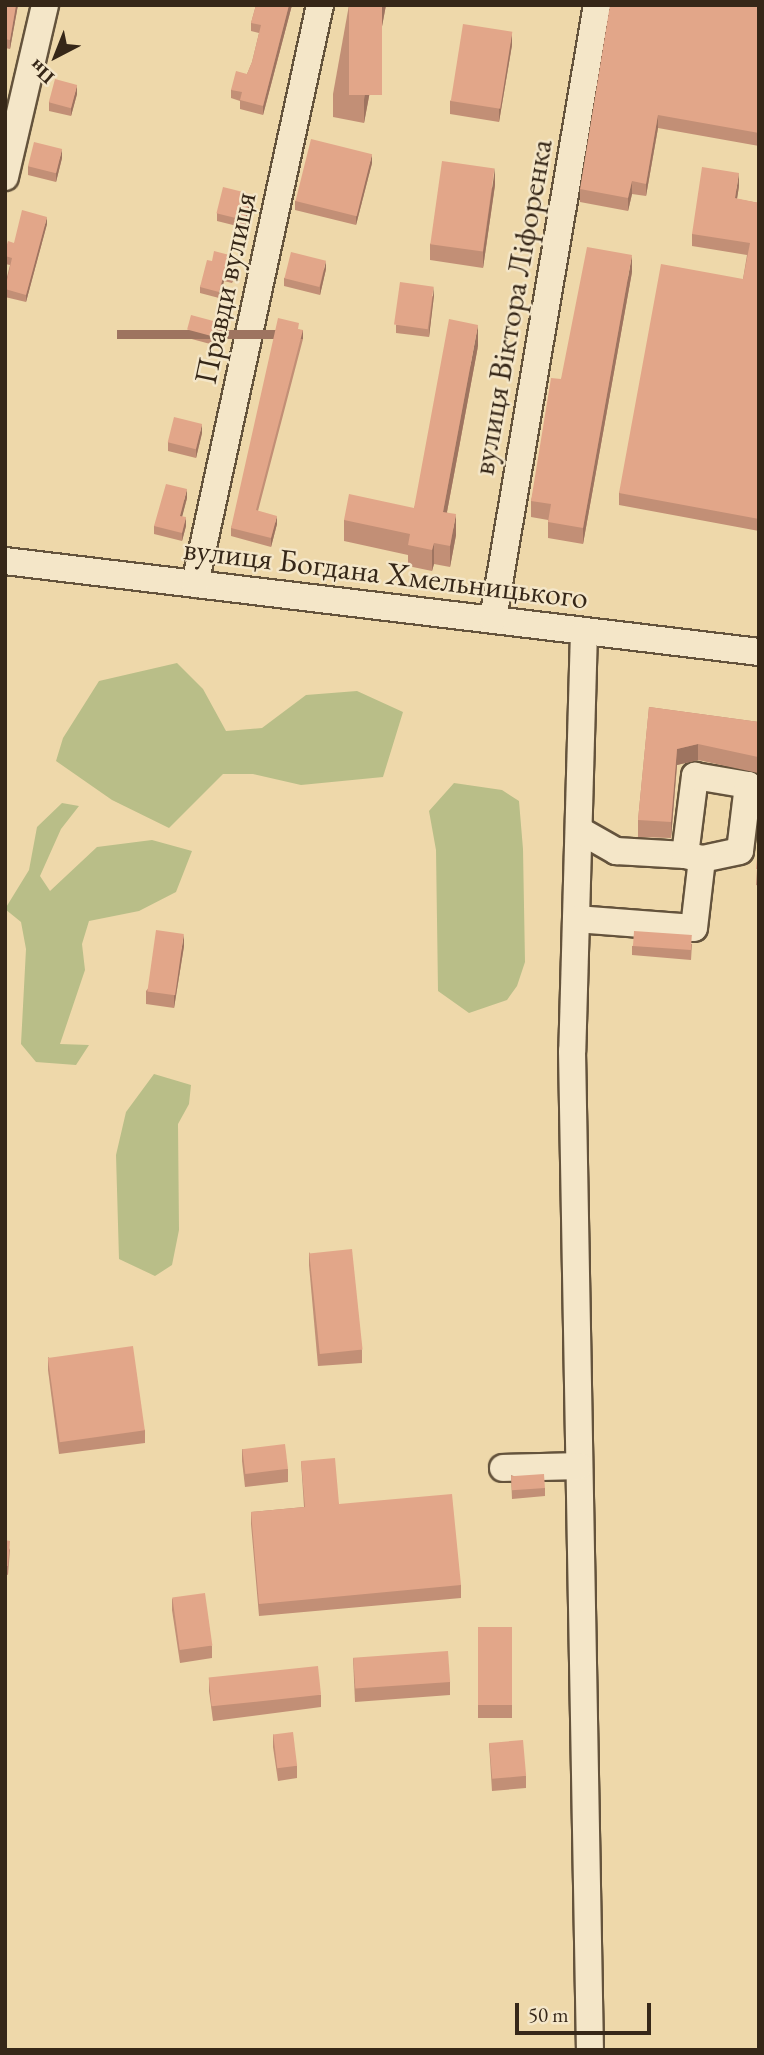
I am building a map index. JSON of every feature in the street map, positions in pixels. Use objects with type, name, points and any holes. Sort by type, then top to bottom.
[{"type":"street","points":[[5,177],[45,5]]},
{"type":"street","name":"Правди вулиця","points":[[195,584],[320,5]]},
{"type":"street","name":"вулиця Віктора Ліфоренка","points":[[493,619],[597,5]]},
{"type":"street","name":"вулиця Богдана Хмельницького","points":[[5,561],[759,652]]},
{"type":"street","points":[[584,631],[572,1051],[590,2050]]},
{"type":"street","points":[[576,919],[694,928],[694,857],[616,851],[579,830]]},
{"type":"street","points":[[503,1468],[579,1466]]},
{"type":"green space","points":[[177,663],[203,689],[226,731],[262,728],[306,695],[357,691],[403,712],[383,777],[301,785],[253,774],[223,774],[169,828],[112,800],[56,761],[63,738],[99,681]]},
{"type":"green space","points":[[454,783],[502,790],[519,801],[523,849],[525,962],[517,986],[507,1000],[469,1013],[438,991],[436,850],[429,811]]},
{"type":"green space","points":[[62,803],[79,806],[61,829],[40,876],[50,891],[97,847],[152,840],[192,851],[176,892],[139,911],[89,921],[82,944],[85,970],[60,1044],[89,1045],[76,1065],[36,1062],[21,1044],[26,949],[21,922],[5,909],[29,870],[37,827]]},
{"type":"green space","points":[[154,1074],[191,1085],[189,1104],[178,1124],[179,1230],[172,1265],[155,1276],[119,1259],[116,1155],[126,1112]]},
{"type":"building","points":[[5,5],[16,5],[10,40],[5,39]]},
{"type":"building","points":[[256,5],[289,5],[263,106],[240,100],[242,92],[231,90],[236,71],[247,74],[252,62],[261,25],[251,23]]},
{"type":"building","points":[[349,5],[382,5],[382,95],[349,95]]},
{"type":"building","points":[[610,5],[759,5],[759,133],[658,115],[646,184],[632,181],[628,198],[580,189]]},
{"type":"building","points":[[463,24],[512,32],[500,109],[451,101]]},
{"type":"building","points":[[55,79],[77,85],[71,108],[49,102]]},
{"type":"building","points":[[311,139],[372,154],[357,216],[296,201]]},
{"type":"building","points":[[34,142],[62,149],[56,173],[28,166]]},
{"type":"building","points":[[442,161],[494,168],[483,252],[430,244]]},
{"type":"building","points":[[702,167],[739,173],[735,198],[759,203],[759,519],[619,493],[661,264],[743,279],[750,243],[692,234]]},
{"type":"building","points":[[223,187],[251,194],[245,220],[216,213]]},
{"type":"building","points":[[22,210],[47,217],[26,295],[5,289],[12,258],[5,256],[5,251],[8,241],[14,243]]},
{"type":"building","points":[[587,247],[632,255],[583,528],[548,522],[551,504],[531,501],[551,378],[561,379]]},
{"type":"building","points":[[214,251],[237,257],[232,276],[224,274],[219,292],[200,287],[207,260],[212,261]]},
{"type":"building","points":[[291,252],[326,261],[319,287],[284,278]]},
{"type":"building","points":[[400,282],[434,287],[428,329],[394,325]]},
{"type":"building","points":[[191,315],[218,322],[214,337],[187,329]]},
{"type":"building","points":[[278,318],[299,323],[298,329],[303,330],[256,510],[277,516],[271,538],[231,528]]},
{"type":"building","points":[[449,319],[478,325],[443,512],[456,514],[450,546],[434,543],[432,550],[408,545],[410,534],[344,520],[349,494],[414,508]]},
{"type":"building","points":[[174,417],[202,424],[196,449],[168,442]]},
{"type":"building","points":[[166,484],[187,489],[180,516],[186,517],[182,533],[154,526]]},
{"type":"building","points":[[649,707],[759,722],[759,758],[698,744],[677,749],[671,822],[638,820]]},
{"type":"building","points":[[759,836],[759,869],[756,869]]},
{"type":"building","points":[[156,930],[184,934],[175,995],[147,991]]},
{"type":"building","points":[[634,931],[692,935],[691,950],[633,946]]},
{"type":"building","points":[[352,1249],[363,1349],[320,1354],[309,1253]]},
{"type":"building","points":[[133,1346],[145,1430],[60,1442],[48,1358]]},
{"type":"building","points":[[285,1444],[288,1469],[245,1474],[242,1449]]},
{"type":"building","points":[[335,1458],[339,1504],[452,1494],[461,1585],[259,1604],[251,1512],[305,1507],[301,1461]]},
{"type":"building","points":[[544,1474],[545,1488],[512,1490],[511,1476]]},
{"type":"building","points":[[5,1540],[10,1541],[8,1566],[5,1566]]},
{"type":"building","points":[[205,1593],[212,1645],[180,1650],[172,1598]]},
{"type":"building","points":[[478,1627],[512,1627],[512,1705],[478,1705]]},
{"type":"building","points":[[448,1651],[450,1682],[355,1689],[353,1658]]},
{"type":"building","points":[[318,1666],[321,1695],[212,1706],[209,1677]]},
{"type":"building","points":[[293,1732],[297,1766],[277,1768],[273,1734]]},
{"type":"building","points":[[523,1740],[526,1776],[492,1779],[489,1743]]}]
